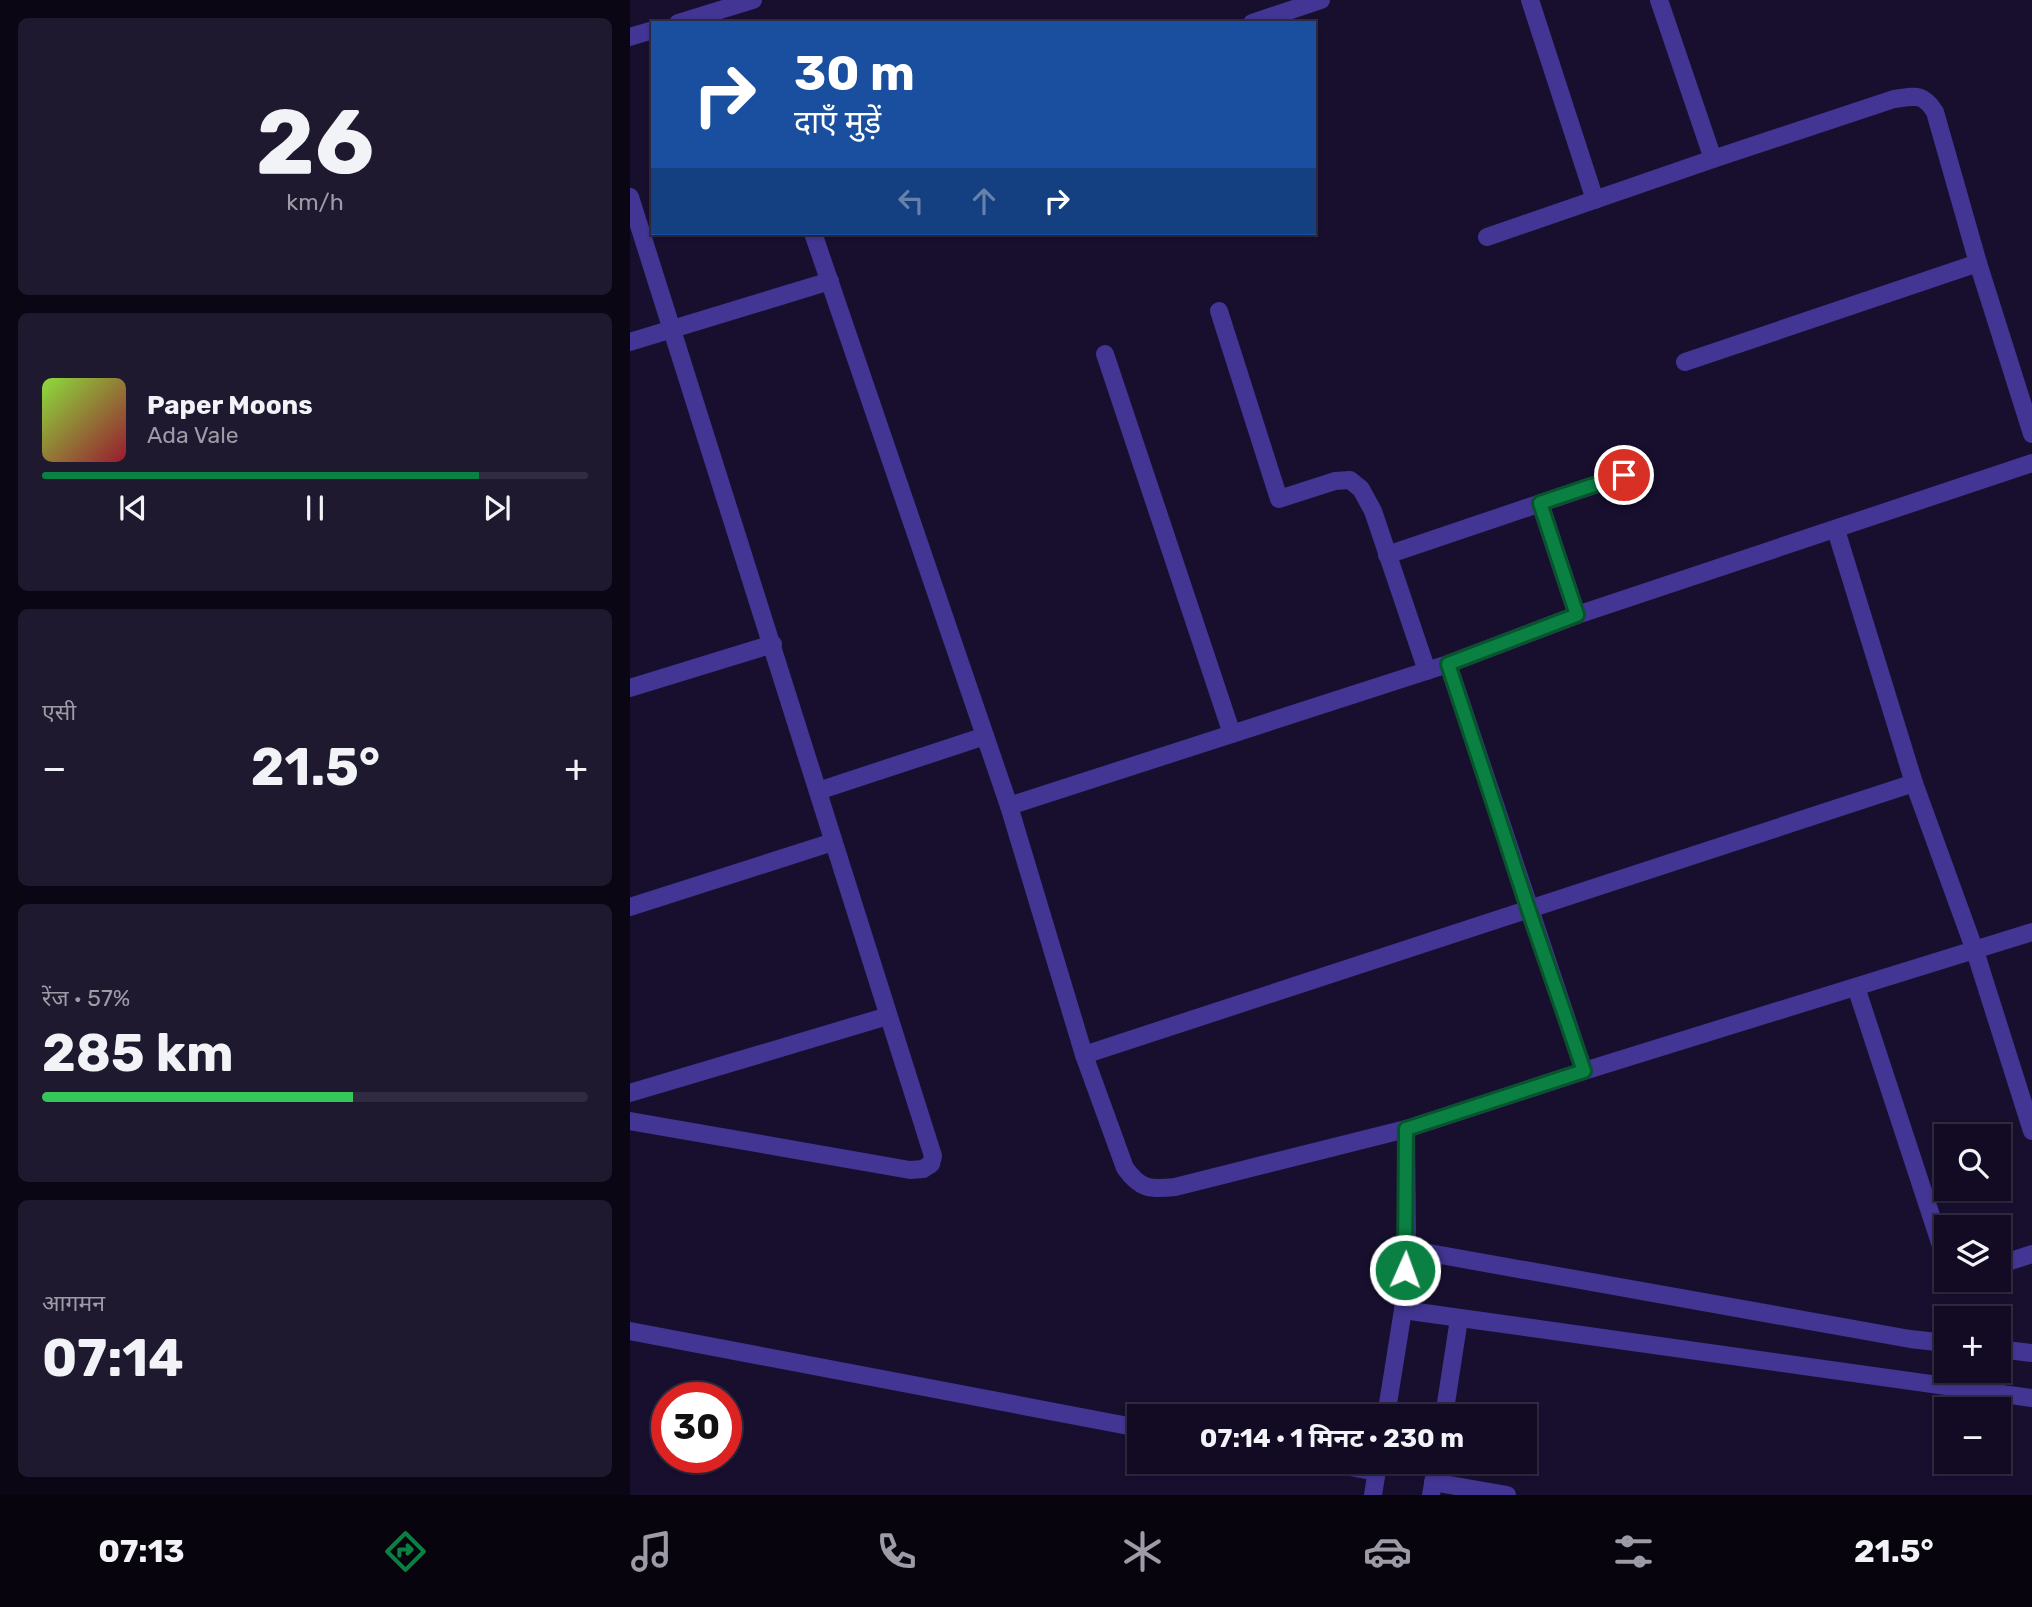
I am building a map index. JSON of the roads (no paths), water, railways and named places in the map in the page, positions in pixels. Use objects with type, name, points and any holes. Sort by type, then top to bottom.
[{"type":"street","points":[[684,21],[752,0]]},
{"type":"street","points":[[1258,21],[1321,0]]},
{"type":"street","points":[[1531,0],[1595,200]]},
{"type":"street","points":[[1660,0],[1713,159]]},
{"type":"street","points":[[630,37],[651,31]]},
{"type":"street","points":[[1488,237],[1894,99],[1916,96],[1928,100],[1936,112],[1978,263],[2032,434]]},
{"type":"street","points":[[630,197],[933,1156],[931,1164],[923,1169],[910,1170],[630,1121]]},
{"type":"street","points":[[814,235],[1009,806],[1084,1055],[1125,1168],[1135,1181],[1145,1187],[1175,1187],[1406,1129],[2032,932]]},
{"type":"street","points":[[1685,362],[1978,263]]},
{"type":"street","points":[[630,342],[830,281]]},
{"type":"street","points":[[1219,311],[1279,499],[1335,481],[1350,481],[1361,489],[1373,511],[1427,671]]},
{"type":"street","points":[[1105,354],[1232,734]]},
{"type":"street","points":[[1009,806],[1448,664],[1577,615],[2032,463]]},
{"type":"street","points":[[1387,555],[1624,475]]},
{"type":"street","points":[[1540,503],[1577,615]]},
{"type":"street","points":[[1836,530],[1914,783],[1975,951],[2032,1131]]},
{"type":"street","points":[[630,688],[773,644]]},
{"type":"street","points":[[1448,664],[1584,1071]]},
{"type":"street","points":[[818,791],[985,736]]},
{"type":"street","points":[[1084,1055],[1914,783]]},
{"type":"street","points":[[630,907],[833,842]]},
{"type":"street","points":[[1856,987],[1934,1224]]},
{"type":"street","points":[[630,1093],[888,1016]]},
{"type":"street","points":[[1388,1404],[1403,1311],[1407,1249],[1406,1129]]},
{"type":"street","points":[[1407,1249],[1934,1342]]},
{"type":"street","points":[[2011,1261],[2032,1254]]},
{"type":"street","points":[[1403,1311],[2032,1398]]},
{"type":"street","points":[[1446,1404],[1460,1319]]},
{"type":"street","points":[[630,1331],[1127,1425]]},
{"type":"street","points":[[2011,1351],[2032,1353]]},
{"type":"street","points":[[1374,1495],[1377,1474]]},
{"type":"street","points":[[1432,1489],[1507,1495]]}]
